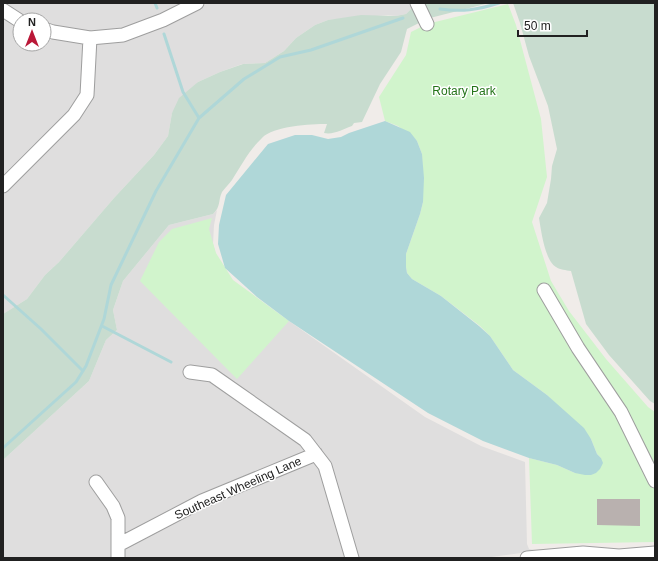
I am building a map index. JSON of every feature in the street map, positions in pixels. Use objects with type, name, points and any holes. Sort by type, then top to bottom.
[{"type":"street","points":[[52,32],[90,38],[123,35],[163,20],[197,3]]},
{"type":"street","points":[[417,3],[427,24]]},
{"type":"street","points":[[3,10],[12,16]]},
{"type":"street","points":[[3,186],[74,115],[88,95],[90,38]]},
{"type":"street","points":[[544,290],[578,348],[621,412],[655,481]]},
{"type":"street","points":[[190,372],[212,375],[305,440],[325,466],[352,558]]},
{"type":"street","name":"Southeast Wheeling Lane","points":[[118,545],[202,501],[316,454]]},
{"type":"street","points":[[96,482],[113,506],[118,518],[118,558]]},
{"type":"street","points":[[527,558],[583,553],[616,557],[655,554]]},
{"type":"shaded area","points":[[3,3],[185,3],[161,15],[122,29],[90,32],[52,26],[52,12],[16,12]]},
{"type":"shaded area","points":[[208,3],[411,3],[413,7],[406,14],[396,16],[388,15],[328,20],[315,25],[296,38],[284,51],[265,63],[242,64],[198,82],[172,113],[168,136],[154,155],[114,198],[59,262],[45,275],[27,299],[3,314],[3,193],[77,119],[94,43],[165,25]]},
{"type":"shaded area","points":[[3,16],[12,22],[12,52],[52,52],[52,36],[85,42],[83,94],[70,112],[3,178]]},
{"type":"shaded area","points":[[217,210],[214,225],[213,244],[220,270],[255,301],[289,321],[425,417],[481,446],[525,462],[527,544],[529,549],[536,551],[484,558],[357,558],[319,447],[318,448],[213,370],[186,366],[185,377],[211,380],[302,444],[308,452],[123,536],[117,503],[97,474],[90,481],[109,509],[113,519],[113,558],[3,558],[3,460],[89,381],[106,340],[117,330],[113,310],[123,281],[169,225],[213,214]]},
{"type":"shaded area","points":[[314,461],[320,469],[347,558],[123,558],[123,548],[204,506]]},
{"type":"green space","points":[[422,3],[489,3],[430,18]]},
{"type":"green space","points":[[513,3],[655,3],[655,404],[650,401],[609,355],[586,324],[571,271],[561,269],[552,264],[546,252],[539,218],[547,203],[552,166],[557,149],[548,106],[529,56]]},
{"type":"green space","name":"Rotary Park","points":[[508,4],[516,25],[541,119],[547,177],[532,222],[551,281],[569,311],[606,359],[648,407],[655,412],[655,542],[532,544],[529,458],[557,465],[575,473],[601,458],[597,454],[591,439],[547,395],[513,370],[490,336],[480,326],[441,296],[412,279],[407,273],[406,254],[423,202],[422,154],[417,141],[398,126],[385,121],[379,97],[406,55],[411,32],[427,24]]},
{"type":"green space","points":[[413,7],[421,22],[407,29],[401,52],[380,84],[362,122],[354,123],[352,126],[331,133],[324,133],[327,124],[312,124],[283,128],[267,134],[253,148],[232,180],[222,192],[216,211],[213,214],[169,225],[123,281],[113,310],[117,330],[106,340],[89,381],[3,460],[3,314],[27,299],[45,275],[59,262],[114,198],[154,155],[168,136],[172,113],[179,98],[198,82],[220,72],[243,64],[265,63],[284,51],[296,38],[315,25],[328,20],[361,15],[396,16],[406,14]]},
{"type":"green space","points":[[212,218],[209,229],[216,253],[233,280],[289,321],[237,379],[140,281],[159,242],[172,229]]},
{"type":"water","points":[[385,121],[410,132],[417,141],[422,154],[424,178],[423,202],[406,254],[407,273],[412,279],[441,296],[479,326],[490,336],[513,370],[547,395],[584,428],[603,463],[596,473],[585,475],[575,473],[557,465],[529,458],[483,441],[428,413],[289,321],[257,297],[225,268],[218,244],[219,225],[226,195],[268,144],[295,135],[312,135],[328,139],[341,137]]},
{"type":"building","points":[[597,499],[640,499],[640,526],[597,525]]},
{"type":"waterway","points":[[155,3],[157,8]]},
{"type":"waterway","points":[[440,9],[470,10],[499,3]]},
{"type":"waterway","points":[[3,448],[76,382],[86,366],[104,319],[111,285],[156,191],[199,118],[244,79],[280,57],[311,50],[403,18]]},
{"type":"waterway","points":[[164,34],[183,92],[199,118]]},
{"type":"waterway","points":[[3,295],[41,329],[83,371]]},
{"type":"waterway","points":[[102,326],[171,362]]}]
